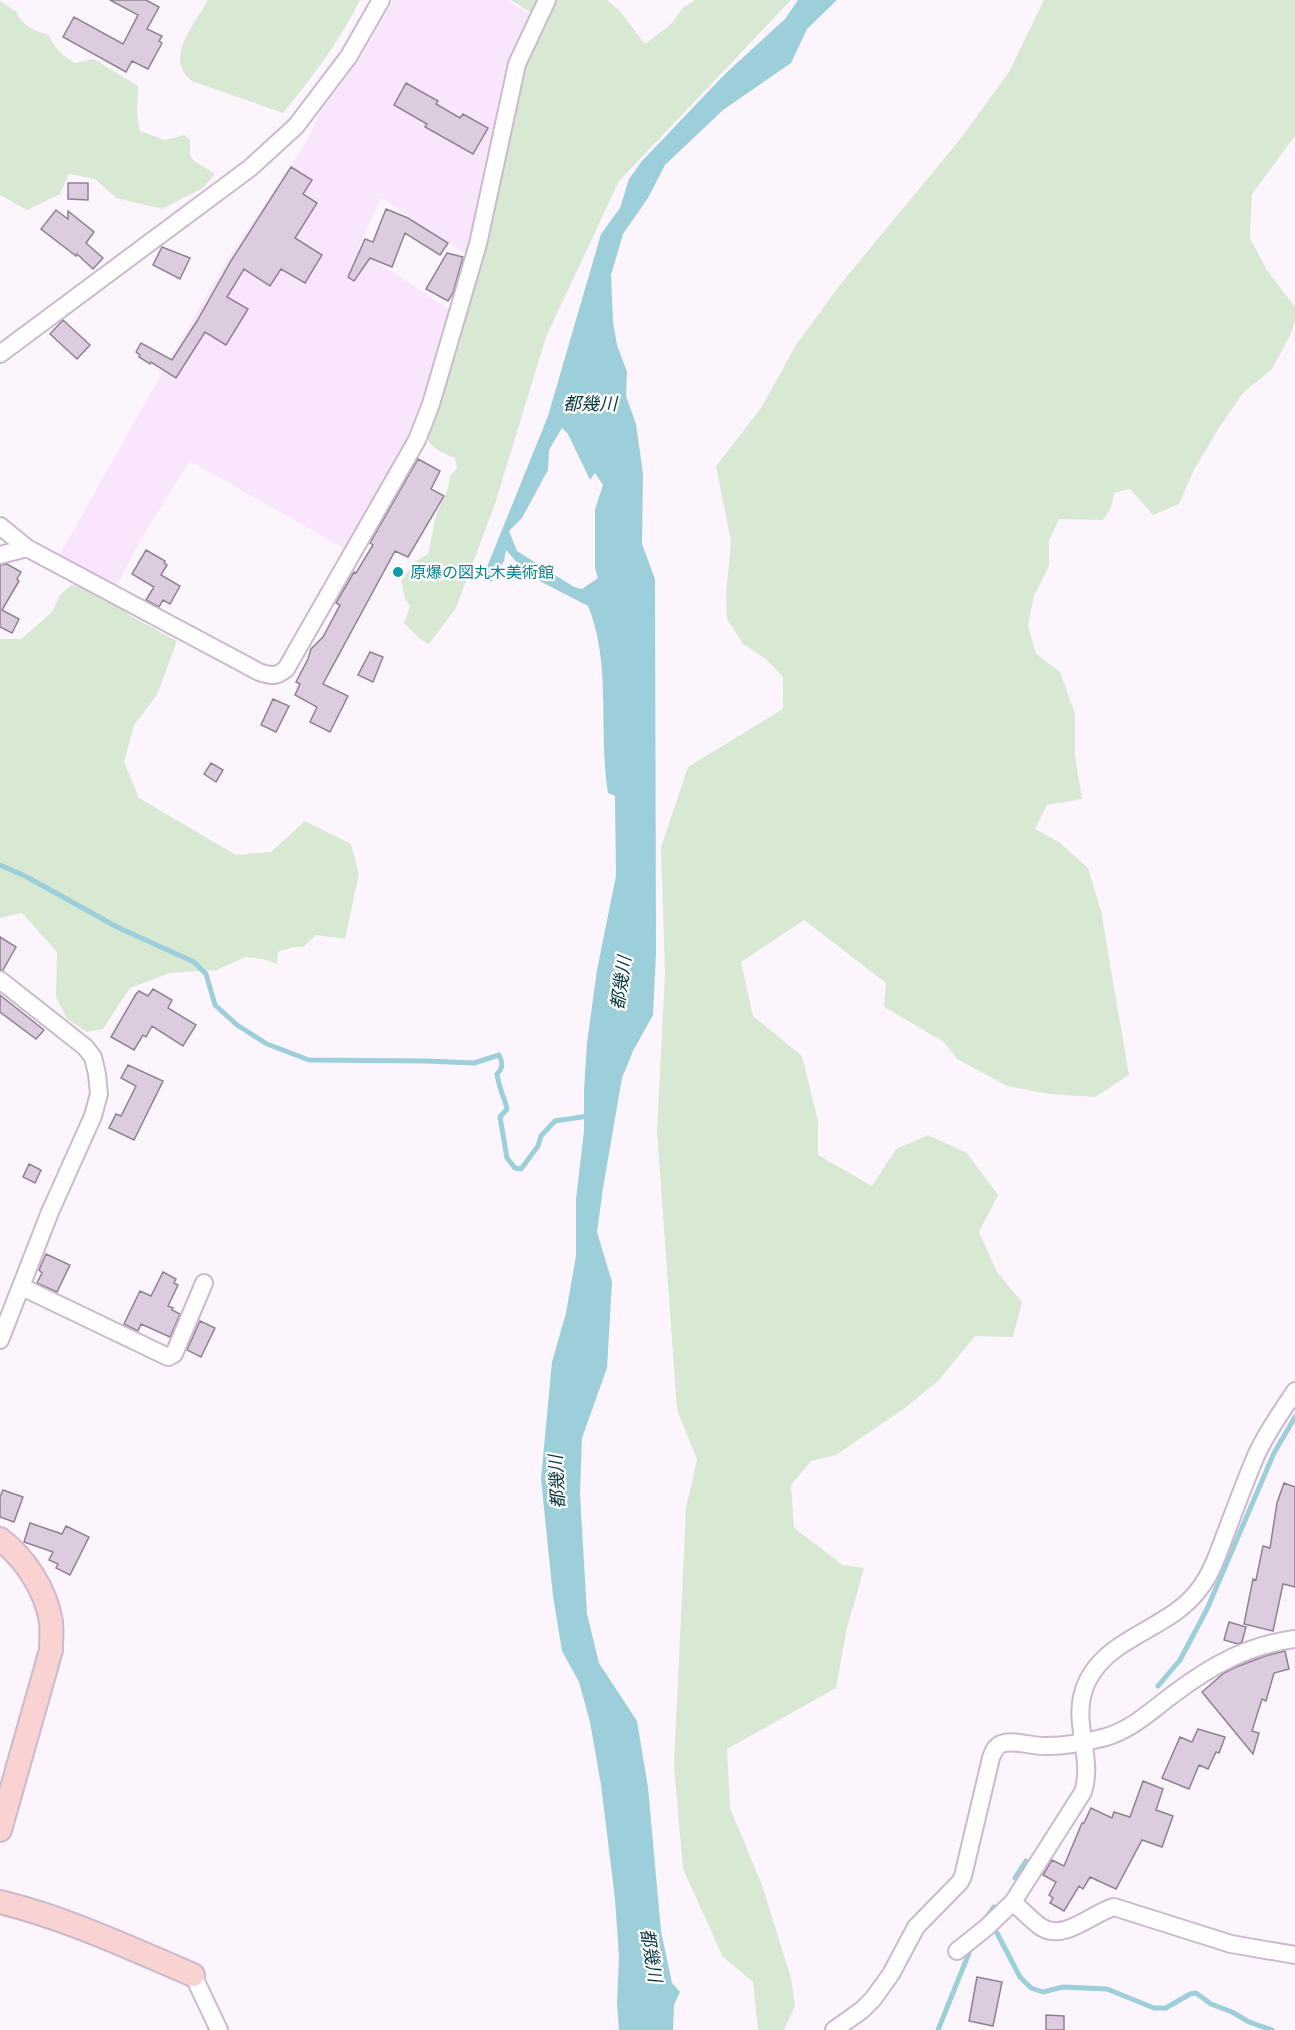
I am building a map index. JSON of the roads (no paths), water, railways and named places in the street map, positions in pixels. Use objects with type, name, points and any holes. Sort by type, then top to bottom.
[{"type":"street","points":[[0,354],[250,168],[296,126],[349,56],[381,0]]},
{"type":"street","points":[[0,526],[27,548],[259,672],[271,676],[279,675],[286,669],[417,440],[431,404],[478,244],[517,64],[547,0]]},
{"type":"street","points":[[0,555],[27,548]]},
{"type":"street","points":[[0,980],[85,1047],[93,1057],[99,1094],[93,1116],[50,1212],[0,1340]]},
{"type":"street","points":[[22,1287],[168,1357],[174,1354],[204,1283]]},
{"type":"street","points":[[957,1951],[1013,1902],[1083,1792],[1087,1773],[1082,1742],[1081,1704],[1083,1692],[1095,1669],[1109,1654],[1177,1612],[1201,1587],[1214,1565],[1260,1448],[1295,1391]]},
{"type":"street","points":[[0,1539],[8,1544],[28,1568],[41,1592],[51,1622],[51,1650],[0,1830]]},
{"type":"street","points":[[834,2030],[862,2010],[878,1993],[916,1927],[962,1879],[991,1758],[996,1748],[1005,1743],[1045,1746],[1082,1742],[1107,1736],[1128,1727],[1223,1660],[1257,1647],[1295,1639]]},
{"type":"street","points":[[0,1902],[30,1910],[121,1944],[193,1975],[219,2030]]},
{"type":"street","points":[[1013,1902],[1040,1927],[1050,1932],[1069,1928],[1114,1907],[1231,1944],[1295,1955]]},
{"type":"water","name":"都幾川","points":[[798,0],[837,0],[807,29],[791,63],[723,110],[665,165],[648,198],[623,234],[611,275],[613,322],[617,345],[627,372],[626,396],[636,424],[643,474],[642,544],[655,579],[656,954],[653,1015],[633,1051],[622,1078],[603,1188],[597,1232],[612,1282],[607,1368],[582,1438],[580,1494],[587,1614],[599,1663],[637,1721],[648,1787],[661,1931],[672,1983],[680,1992],[674,2005],[673,2030],[619,2030],[617,2003],[619,1957],[615,1899],[601,1785],[590,1722],[579,1682],[562,1651],[553,1596],[541,1479],[552,1362],[566,1313],[576,1256],[576,1199],[584,1131],[587,1043],[597,970],[616,876],[615,796],[608,793],[600,651],[588,606],[528,575],[506,550],[504,561],[491,582],[483,577],[548,416],[601,234],[620,208],[629,179],[642,161],[726,73],[785,19]],"holes":[[[562,428],[568,434],[590,480],[595,473],[603,485],[595,509],[595,568],[598,578],[582,589],[574,587],[517,551],[509,531],[522,518],[548,470],[549,450]]]},
{"type":"waterway","points":[[0,865],[27,877],[117,927],[194,962],[206,974],[215,1005],[237,1025],[267,1044],[309,1060],[474,1063],[499,1055],[502,1065],[497,1074],[507,1109],[500,1117],[507,1158],[515,1168],[521,1169],[538,1146],[541,1136],[555,1121],[588,1116]]},
{"type":"waterway","points":[[1158,1686],[1180,1660],[1207,1609],[1274,1453],[1295,1417]]},
{"type":"waterway","points":[[1015,1878],[1026,1861]]},
{"type":"waterway","points":[[986,1918],[994,1907]]},
{"type":"waterway","points":[[997,1933],[1020,1977],[1031,1988],[1043,1992],[1063,1987],[1107,1989],[1154,2008],[1166,2008],[1196,1993],[1211,2004],[1272,2030]]},
{"type":"waterway","points":[[938,2030],[969,1953]]},
{"type":"place","name":"原爆の図丸木美術館","points":[[398,572]]}]
